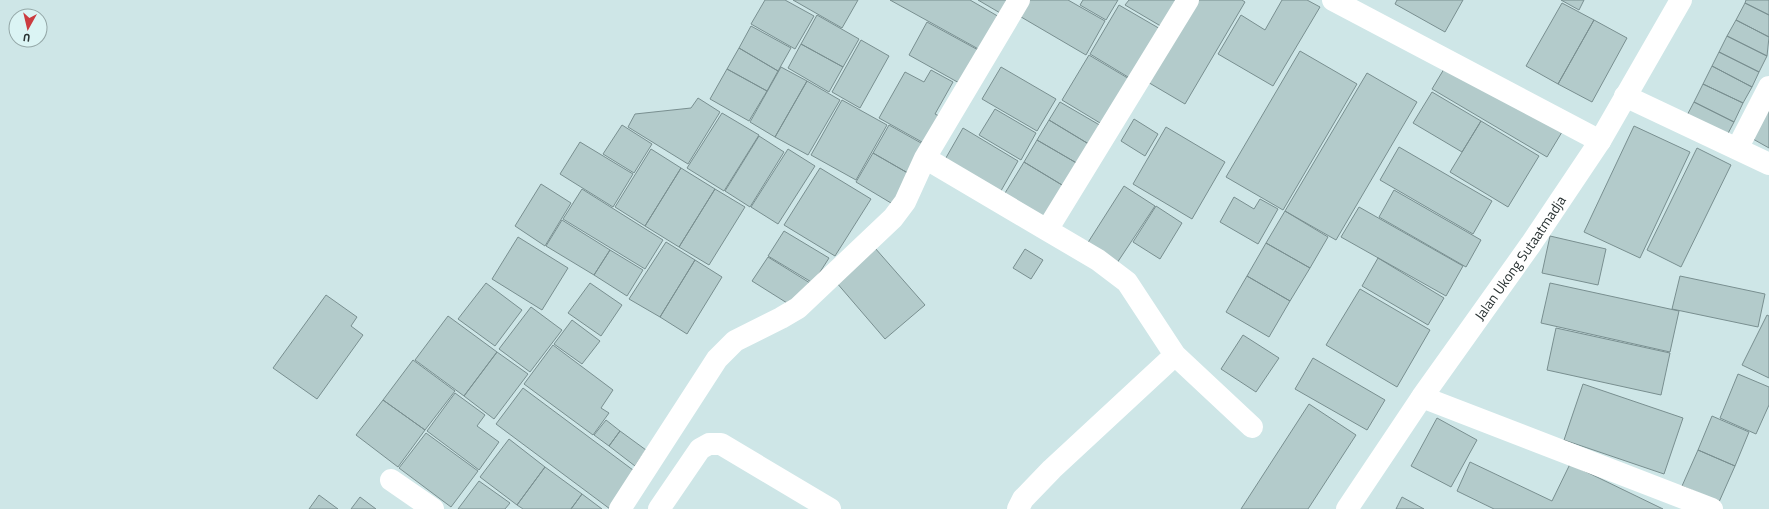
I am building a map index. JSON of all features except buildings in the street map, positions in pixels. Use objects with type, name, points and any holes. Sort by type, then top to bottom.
[{"type":"street","points":[[620,509],[717,359],[735,341],[798,308],[893,218],[905,202],[924,158],[1019,0]]},
{"type":"street","points":[[1047,230],[1188,0]]},
{"type":"street","points":[[1333,0],[1600,141]]},
{"type":"street","name":"Jalan Ukong Sutaatmadja","points":[[1347,509],[1422,398],[1531,244],[1600,141],[1681,0]]},
{"type":"street","points":[[1737,149],[1769,88]]},
{"type":"street","points":[[1625,96],[1769,164]]},
{"type":"street","points":[[924,158],[1098,260],[1127,282],[1175,355],[1252,427]]},
{"type":"street","points":[[1018,509],[1023,499],[1052,469],[1175,355]]},
{"type":"street","points":[[1422,398],[1712,509]]},
{"type":"street","points":[[659,509],[700,449],[709,444],[721,444],[830,509]]},
{"type":"street","points":[[391,480],[432,509]]}]
